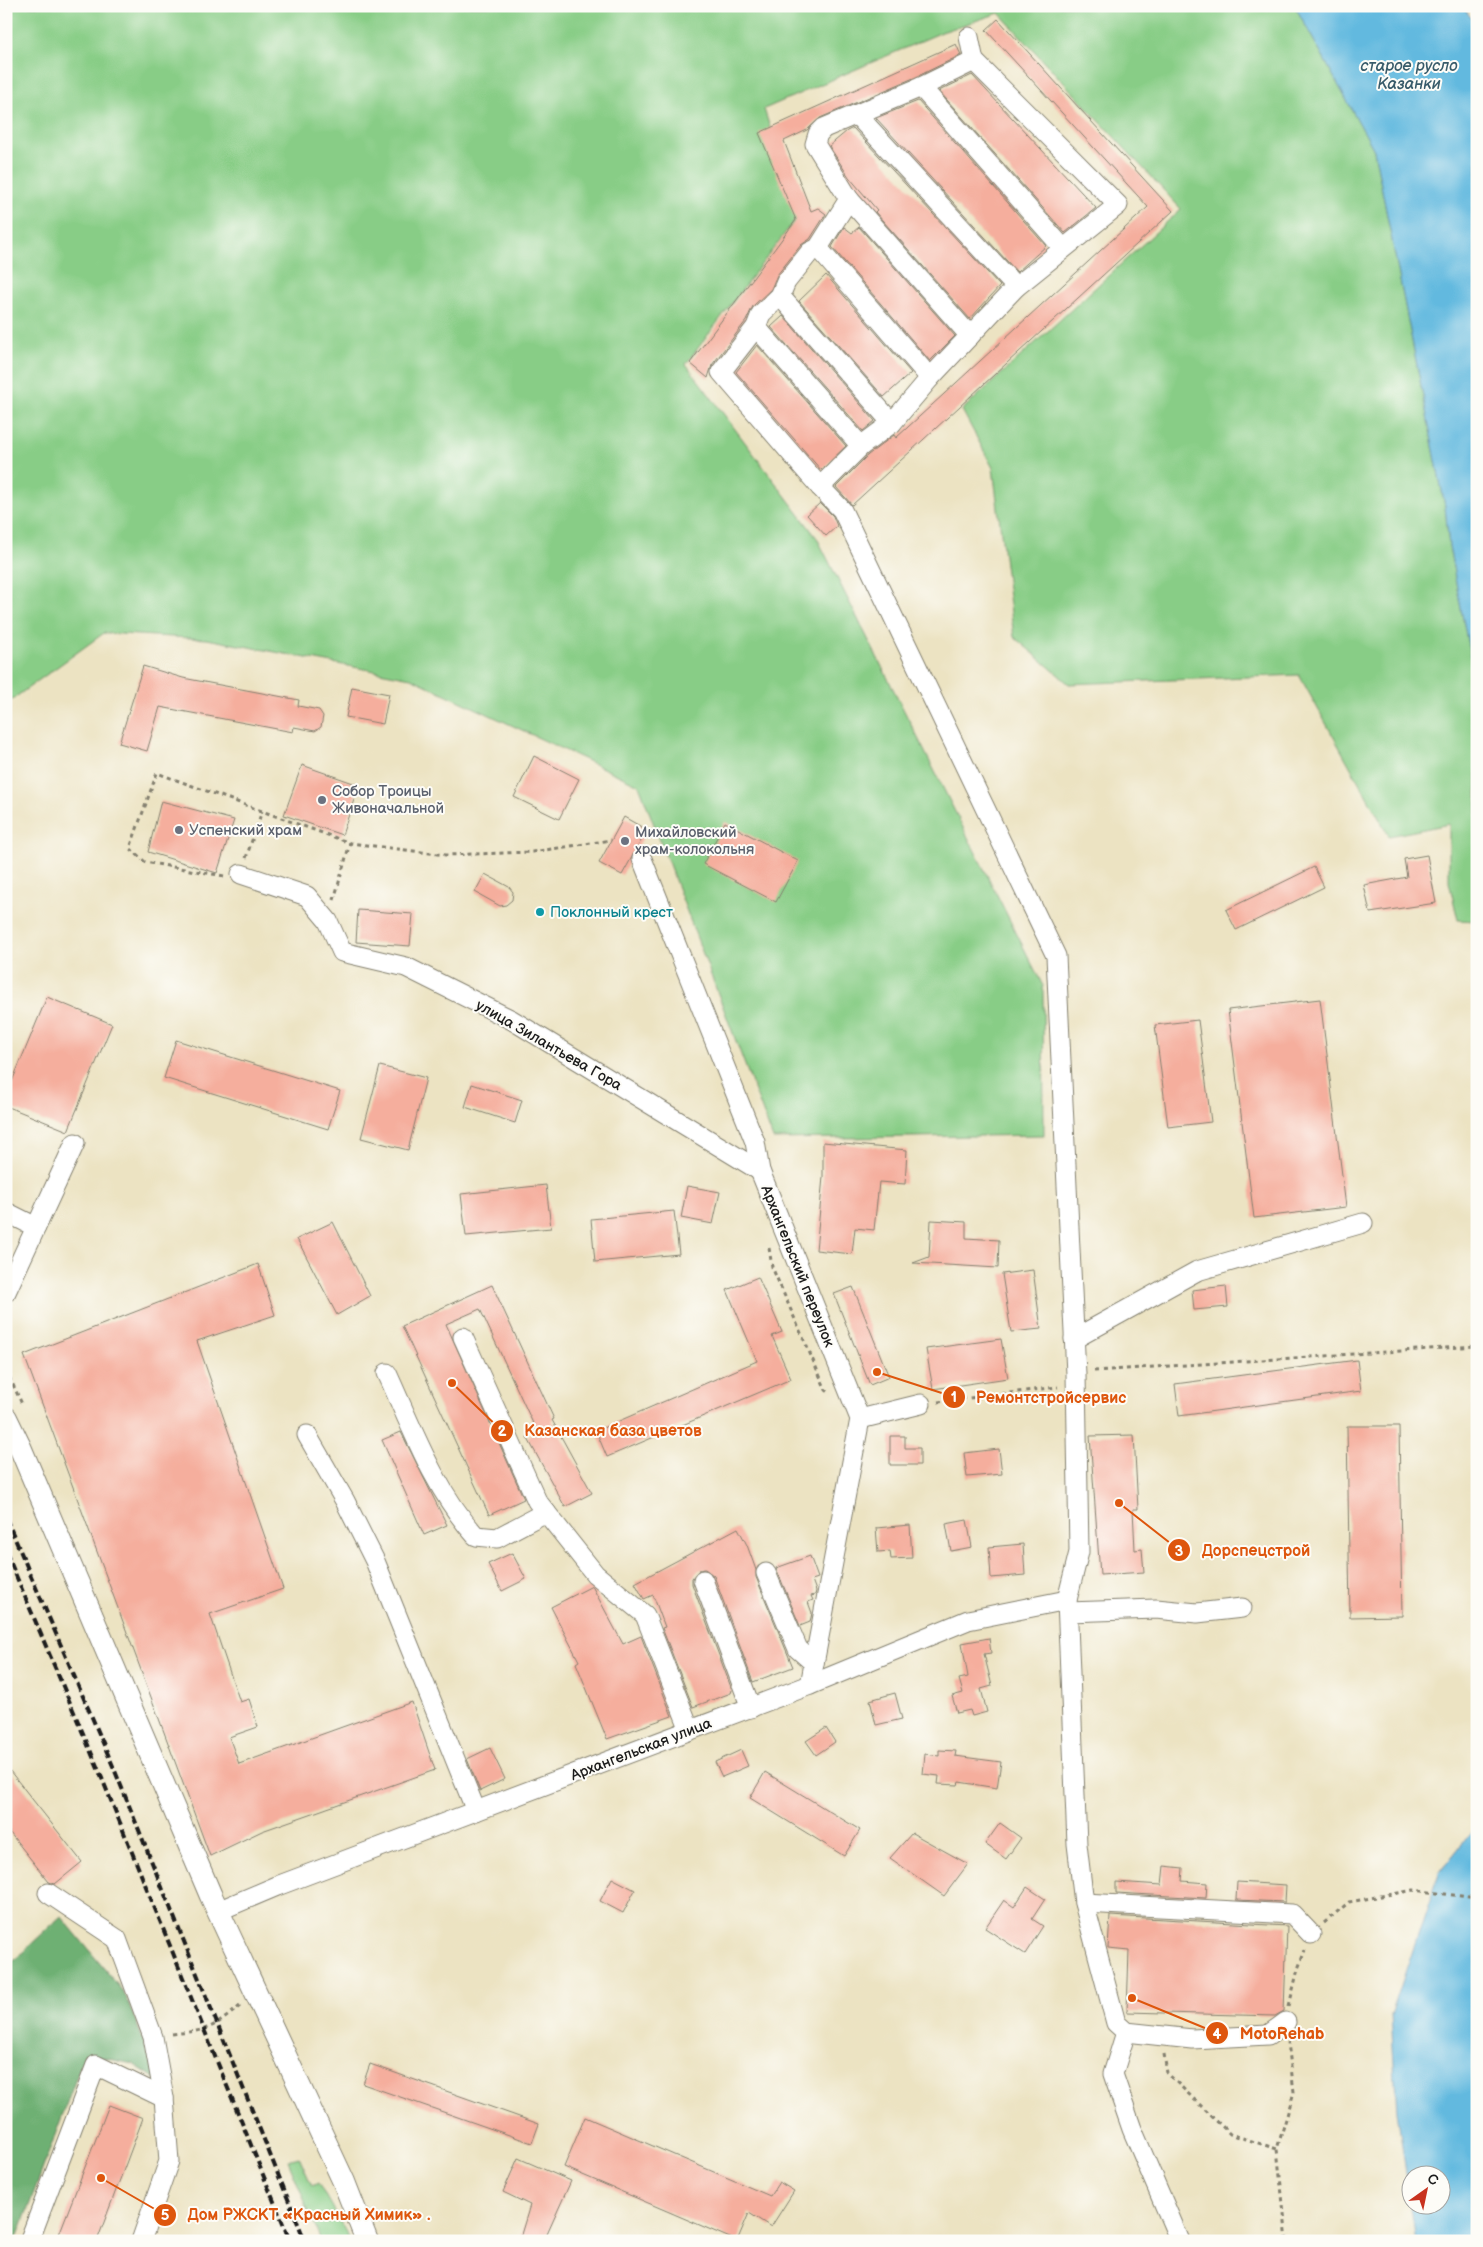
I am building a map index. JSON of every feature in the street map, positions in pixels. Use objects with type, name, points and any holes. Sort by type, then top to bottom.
[{"type":"main road","points":[[6,1418],[24,1456],[218,1911],[254,1984],[340,2173],[367,2241]]},
{"type":"street","points":[[820,487],[861,446],[892,422],[930,378],[1016,287],[1118,205],[974,61],[969,38]]},
{"type":"street","points":[[970,336],[849,199],[815,144],[818,134],[824,128],[921,87],[974,61]]},
{"type":"street","points":[[921,87],[1063,248]]},
{"type":"street","points":[[857,115],[1016,287]]},
{"type":"street","points":[[849,199],[818,248],[810,252],[786,282],[780,296],[761,314],[756,327],[721,372],[842,510],[1056,956],[1076,1379],[1079,1552],[1068,1606],[1077,1844],[1084,1902],[1116,2022],[1126,2032],[1192,2040],[1268,2035],[1286,2022]]},
{"type":"street","points":[[818,248],[930,378]]},
{"type":"street","points":[[780,296],[892,422]]},
{"type":"street","points":[[756,327],[861,446]]},
{"type":"street","name":"Архангельский переулок","points":[[642,859],[755,1142],[760,1171],[860,1419]]},
{"type":"street","name":"улица Зилантьева Гора","points":[[241,874],[307,896],[328,921],[342,952],[406,967],[512,1020],[760,1171]]},
{"type":"street","points":[[6,1292],[75,1143]]},
{"type":"street","points":[[6,1212],[36,1227]]},
{"type":"street","points":[[1074,1339],[1197,1271],[1364,1223]]},
{"type":"street","points":[[463,1337],[537,1502],[595,1574],[645,1615],[690,1730]]},
{"type":"street","points":[[387,1374],[436,1481],[457,1515],[476,1536],[497,1538],[546,1512]]},
{"type":"street","points":[[810,1685],[860,1419],[921,1404]]},
{"type":"street","points":[[307,1435],[345,1501],[375,1561],[476,1811]]},
{"type":"street","points":[[766,1573],[798,1649],[814,1663]]},
{"type":"street","points":[[703,1580],[751,1708]]},
{"type":"street","name":"Архангельская улица","points":[[218,1911],[476,1811],[751,1708],[968,1620],[1068,1606],[1156,1609],[1197,1613],[1242,1608]]},
{"type":"street","points":[[48,1893],[117,1939],[153,2037],[164,2098],[169,2161],[141,2241]]},
{"type":"street","points":[[1084,1902],[1292,1914],[1311,1934]]},
{"type":"street","points":[[1126,2032],[1113,2074],[1132,2128],[1180,2241]]},
{"type":"street","points":[[34,2241],[30,2239],[96,2065],[164,2098]]},
{"type":"path","points":[[262,811],[241,874],[222,876],[145,862],[130,848],[157,773],[262,811],[350,843],[446,855],[532,852],[611,840]]},
{"type":"path","points":[[328,921],[350,843]]},
{"type":"path","points":[[921,1404],[1076,1379],[1477,1346]]},
{"type":"path","points":[[1287,2241],[1278,2149],[1294,2092],[1286,2022],[1298,1969],[1311,1934],[1349,1902],[1414,1890],[1477,1898]]},
{"type":"path","points":[[153,2037],[204,2030],[217,2024],[244,2002]]},
{"type":"path","points":[[1160,2036],[1167,2073],[1223,2128],[1230,2134],[1278,2149]]},
{"type":"green space","points":[[6,6],[1295,6],[1374,150],[1445,506],[1449,546],[1477,692],[1477,921],[1458,920],[1449,882],[1449,824],[1389,836],[1299,675],[1069,684],[1014,637],[993,468],[962,410],[1181,209],[999,13],[942,32],[764,109],[798,216],[686,364],[817,538],[1043,986],[1044,1135],[773,1139],[639,785],[411,678],[207,639],[104,633],[6,704]]},
{"type":"green space","points":[[61,1916],[125,1994],[159,2081],[133,2064],[85,2054],[16,2241],[6,2241],[6,1968]]},
{"type":"green space","points":[[299,2157],[312,2186],[318,2183],[351,2241],[321,2241],[288,2160]]},
{"type":"water","name":"старое русло Казанки","points":[[1295,6],[1462,6],[1477,25],[1477,692],[1449,546],[1445,506],[1374,150]]},
{"type":"water","points":[[1477,1825],[1477,2241],[1416,2241],[1412,2214],[1450,2214],[1450,2164],[1405,2164],[1397,2112],[1391,2015],[1439,1873]]},
{"type":"building","points":[[998,19],[1173,211],[852,505],[836,487],[868,455],[894,435],[896,438],[1148,207],[986,30]]},
{"type":"building","points":[[956,44],[961,55],[916,77],[820,118],[807,130],[784,141],[811,211],[818,208],[826,214],[810,239],[801,245],[777,275],[771,289],[753,306],[746,321],[712,365],[708,378],[690,363],[796,220],[759,133]]},
{"type":"building","points":[[972,75],[1096,208],[1065,233],[939,91]]},
{"type":"building","points":[[918,101],[1046,246],[1017,272],[876,118]]},
{"type":"building","points":[[853,128],[1000,286],[970,319],[875,212],[877,210],[849,177],[829,146]]},
{"type":"building","points":[[844,227],[852,233],[859,227],[955,336],[930,361],[832,247]]},
{"type":"building","points":[[826,275],[911,373],[884,397],[799,301]]},
{"type":"building","points":[[783,316],[875,421],[863,431],[771,327]]},
{"type":"building","points":[[757,345],[846,446],[821,470],[736,372]]},
{"type":"building","points":[[820,503],[833,516],[837,526],[826,536],[807,515]]},
{"type":"building","points":[[143,666],[183,678],[299,700],[298,706],[319,710],[323,716],[321,727],[315,731],[294,727],[293,732],[160,707],[147,751],[119,743]]},
{"type":"building","points":[[352,687],[389,694],[383,724],[346,717]]},
{"type":"building","points":[[534,756],[579,779],[559,819],[514,797]]},
{"type":"building","name":"Собор Троицы Живоначальной","points":[[302,765],[359,785],[342,835],[284,815]]},
{"type":"building","points":[[161,801],[234,820],[217,873],[148,852]]},
{"type":"building","points":[[624,817],[647,830],[622,875],[599,863]]},
{"type":"building","points":[[725,822],[798,861],[776,902],[703,864]]},
{"type":"building","points":[[1427,855],[1436,903],[1370,913],[1364,885],[1407,877],[1404,859]]},
{"type":"building","points":[[1314,867],[1324,887],[1236,930],[1226,910]]},
{"type":"building","points":[[485,874],[509,887],[513,892],[512,900],[506,905],[500,906],[475,892]]},
{"type":"building","points":[[358,910],[413,914],[410,946],[356,942]]},
{"type":"building","points":[[47,997],[112,1024],[68,1131],[6,1106],[6,1096]]},
{"type":"building","points":[[1320,999],[1346,1207],[1254,1218],[1228,1010]]},
{"type":"building","points":[[1198,1020],[1211,1122],[1168,1127],[1155,1025]]},
{"type":"building","points":[[176,1040],[340,1091],[328,1129],[164,1078]]},
{"type":"building","points":[[380,1066],[426,1078],[408,1150],[361,1138]]},
{"type":"building","points":[[472,1084],[522,1100],[515,1123],[465,1107]]},
{"type":"building","points":[[823,1142],[907,1150],[905,1184],[879,1182],[874,1230],[855,1228],[852,1254],[816,1250],[823,1177]]},
{"type":"building","points":[[546,1185],[551,1228],[466,1236],[461,1194]]},
{"type":"building","points":[[687,1186],[720,1192],[713,1224],[681,1218]]},
{"type":"building","points":[[674,1211],[679,1254],[595,1262],[591,1219]]},
{"type":"building","points":[[931,1220],[966,1222],[966,1238],[999,1240],[998,1268],[913,1263],[929,1257]]},
{"type":"building","points":[[333,1222],[370,1296],[337,1315],[297,1239]]},
{"type":"building","points":[[258,1264],[275,1315],[197,1341],[283,1589],[210,1614],[240,1702],[249,1699],[258,1727],[229,1737],[239,1764],[412,1702],[435,1770],[262,1831],[210,1856],[24,1355]]},
{"type":"building","points":[[1033,1270],[1041,1329],[1011,1332],[1002,1274]]},
{"type":"building","points":[[758,1277],[782,1332],[772,1336],[791,1379],[607,1457],[596,1431],[757,1361],[727,1290]]},
{"type":"building","points":[[492,1285],[554,1419],[552,1420],[592,1493],[565,1507],[527,1437],[537,1432],[480,1309],[446,1324],[524,1499],[489,1515],[402,1326]]},
{"type":"building","points":[[1226,1286],[1228,1307],[1194,1310],[1192,1290]]},
{"type":"building","points":[[853,1287],[889,1377],[870,1385],[834,1294]]},
{"type":"building","points":[[1001,1339],[1008,1378],[933,1389],[926,1349]]},
{"type":"building","points":[[1357,1360],[1361,1391],[1179,1416],[1175,1384]]},
{"type":"building","points":[[1347,1426],[1399,1426],[1402,1616],[1350,1617]]},
{"type":"building","points":[[401,1432],[447,1525],[424,1535],[382,1440]]},
{"type":"building","points":[[1134,1435],[1138,1509],[1133,1509],[1135,1550],[1142,1549],[1144,1572],[1100,1575],[1090,1436]]},
{"type":"building","points":[[890,1436],[905,1436],[905,1448],[920,1448],[920,1465],[890,1465]]},
{"type":"building","points":[[999,1449],[1002,1474],[967,1477],[964,1453]]},
{"type":"building","points":[[967,1520],[972,1547],[951,1551],[946,1524]]},
{"type":"building","points":[[910,1525],[912,1558],[891,1559],[890,1551],[878,1552],[876,1528]]},
{"type":"building","points":[[738,1528],[747,1545],[756,1570],[756,1577],[793,1667],[753,1682],[714,1576],[705,1569],[699,1570],[692,1578],[692,1584],[732,1690],[731,1693],[693,1707],[662,1628],[665,1627],[653,1595],[644,1599],[635,1583]]},
{"type":"building","points":[[1023,1544],[1025,1575],[991,1578],[989,1547]]},
{"type":"building","points":[[512,1553],[526,1579],[502,1591],[488,1564]]},
{"type":"building","points":[[810,1556],[818,1578],[812,1580],[816,1591],[815,1595],[811,1596],[813,1600],[808,1602],[812,1613],[810,1622],[800,1626],[776,1568]]},
{"type":"building","points":[[592,1586],[623,1644],[641,1636],[672,1716],[607,1739],[576,1663],[579,1661],[551,1607]]},
{"type":"building","points":[[989,1638],[991,1653],[984,1654],[992,1686],[981,1689],[987,1712],[972,1716],[970,1710],[957,1713],[952,1696],[963,1693],[959,1679],[968,1677],[962,1643]]},
{"type":"building","points":[[895,1693],[902,1719],[876,1725],[870,1700]]},
{"type":"building","points":[[826,1728],[835,1742],[816,1755],[806,1741]]},
{"type":"building","points":[[490,1748],[505,1779],[480,1791],[467,1759]]},
{"type":"building","points":[[741,1750],[748,1766],[722,1777],[715,1762]]},
{"type":"building","points":[[939,1750],[956,1751],[955,1756],[1001,1762],[997,1788],[959,1782],[958,1785],[938,1784],[939,1776],[923,1774],[925,1754],[939,1756]]},
{"type":"building","points":[[6,1766],[82,1862],[55,1884],[49,1882],[6,1828]]},
{"type":"building","points":[[765,1772],[860,1830],[844,1856],[750,1798]]},
{"type":"building","points":[[1000,1823],[1021,1838],[1006,1859],[985,1844]]},
{"type":"building","points":[[912,1833],[968,1864],[944,1896],[890,1858]]},
{"type":"building","points":[[1164,1866],[1183,1868],[1182,1881],[1207,1883],[1206,1898],[1116,1893],[1116,1882],[1162,1885]]},
{"type":"building","points":[[612,1878],[635,1890],[623,1913],[600,1901]]},
{"type":"building","points":[[1237,1882],[1286,1885],[1285,1902],[1236,1900]]},
{"type":"building","points":[[1027,1887],[1045,1899],[1032,1919],[1043,1926],[1025,1954],[985,1928],[1004,1900],[1014,1907]]},
{"type":"building","points":[[1110,1916],[1287,1926],[1284,2011],[1275,2016],[1127,2012],[1129,1950],[1108,1948]]},
{"type":"building","points":[[370,2064],[539,2124],[532,2143],[363,2084]]},
{"type":"building","points":[[109,2105],[143,2118],[97,2241],[68,2241],[58,2237]]},
{"type":"building","points":[[585,2117],[770,2196],[779,2182],[794,2191],[771,2227],[749,2213],[737,2241],[564,2167]]},
{"type":"building","points":[[518,2158],[571,2181],[544,2241],[519,2241],[530,2205],[503,2192]]},
{"type":"railway","points":[[6,1518],[113,1766],[305,2241]]},
{"type":"railway","points":[[6,1552],[99,1771],[290,2241]]},
{"type":"place","name":"Собор Троицы Живоначальной","points":[[322,800]]},
{"type":"place","name":"Успенский храм","points":[[179,830]]},
{"type":"place","name":"Михайловский храм-колокольня","points":[[625,841]]},
{"type":"place","name":"Поклонный крест","points":[[540,912]]},
{"type":"place","name":"Ремонтстройсервис","points":[[877,1372]]},
{"type":"place","name":"Казанская база цветов","points":[[452,1383]]},
{"type":"place","name":"Дорспецстрой","points":[[1119,1503]]},
{"type":"place","name":"MotoRehab","points":[[1132,1998]]},
{"type":"place","name":"Дом РЖСКТ «Красный Химик» .","points":[[101,2178]]}]
